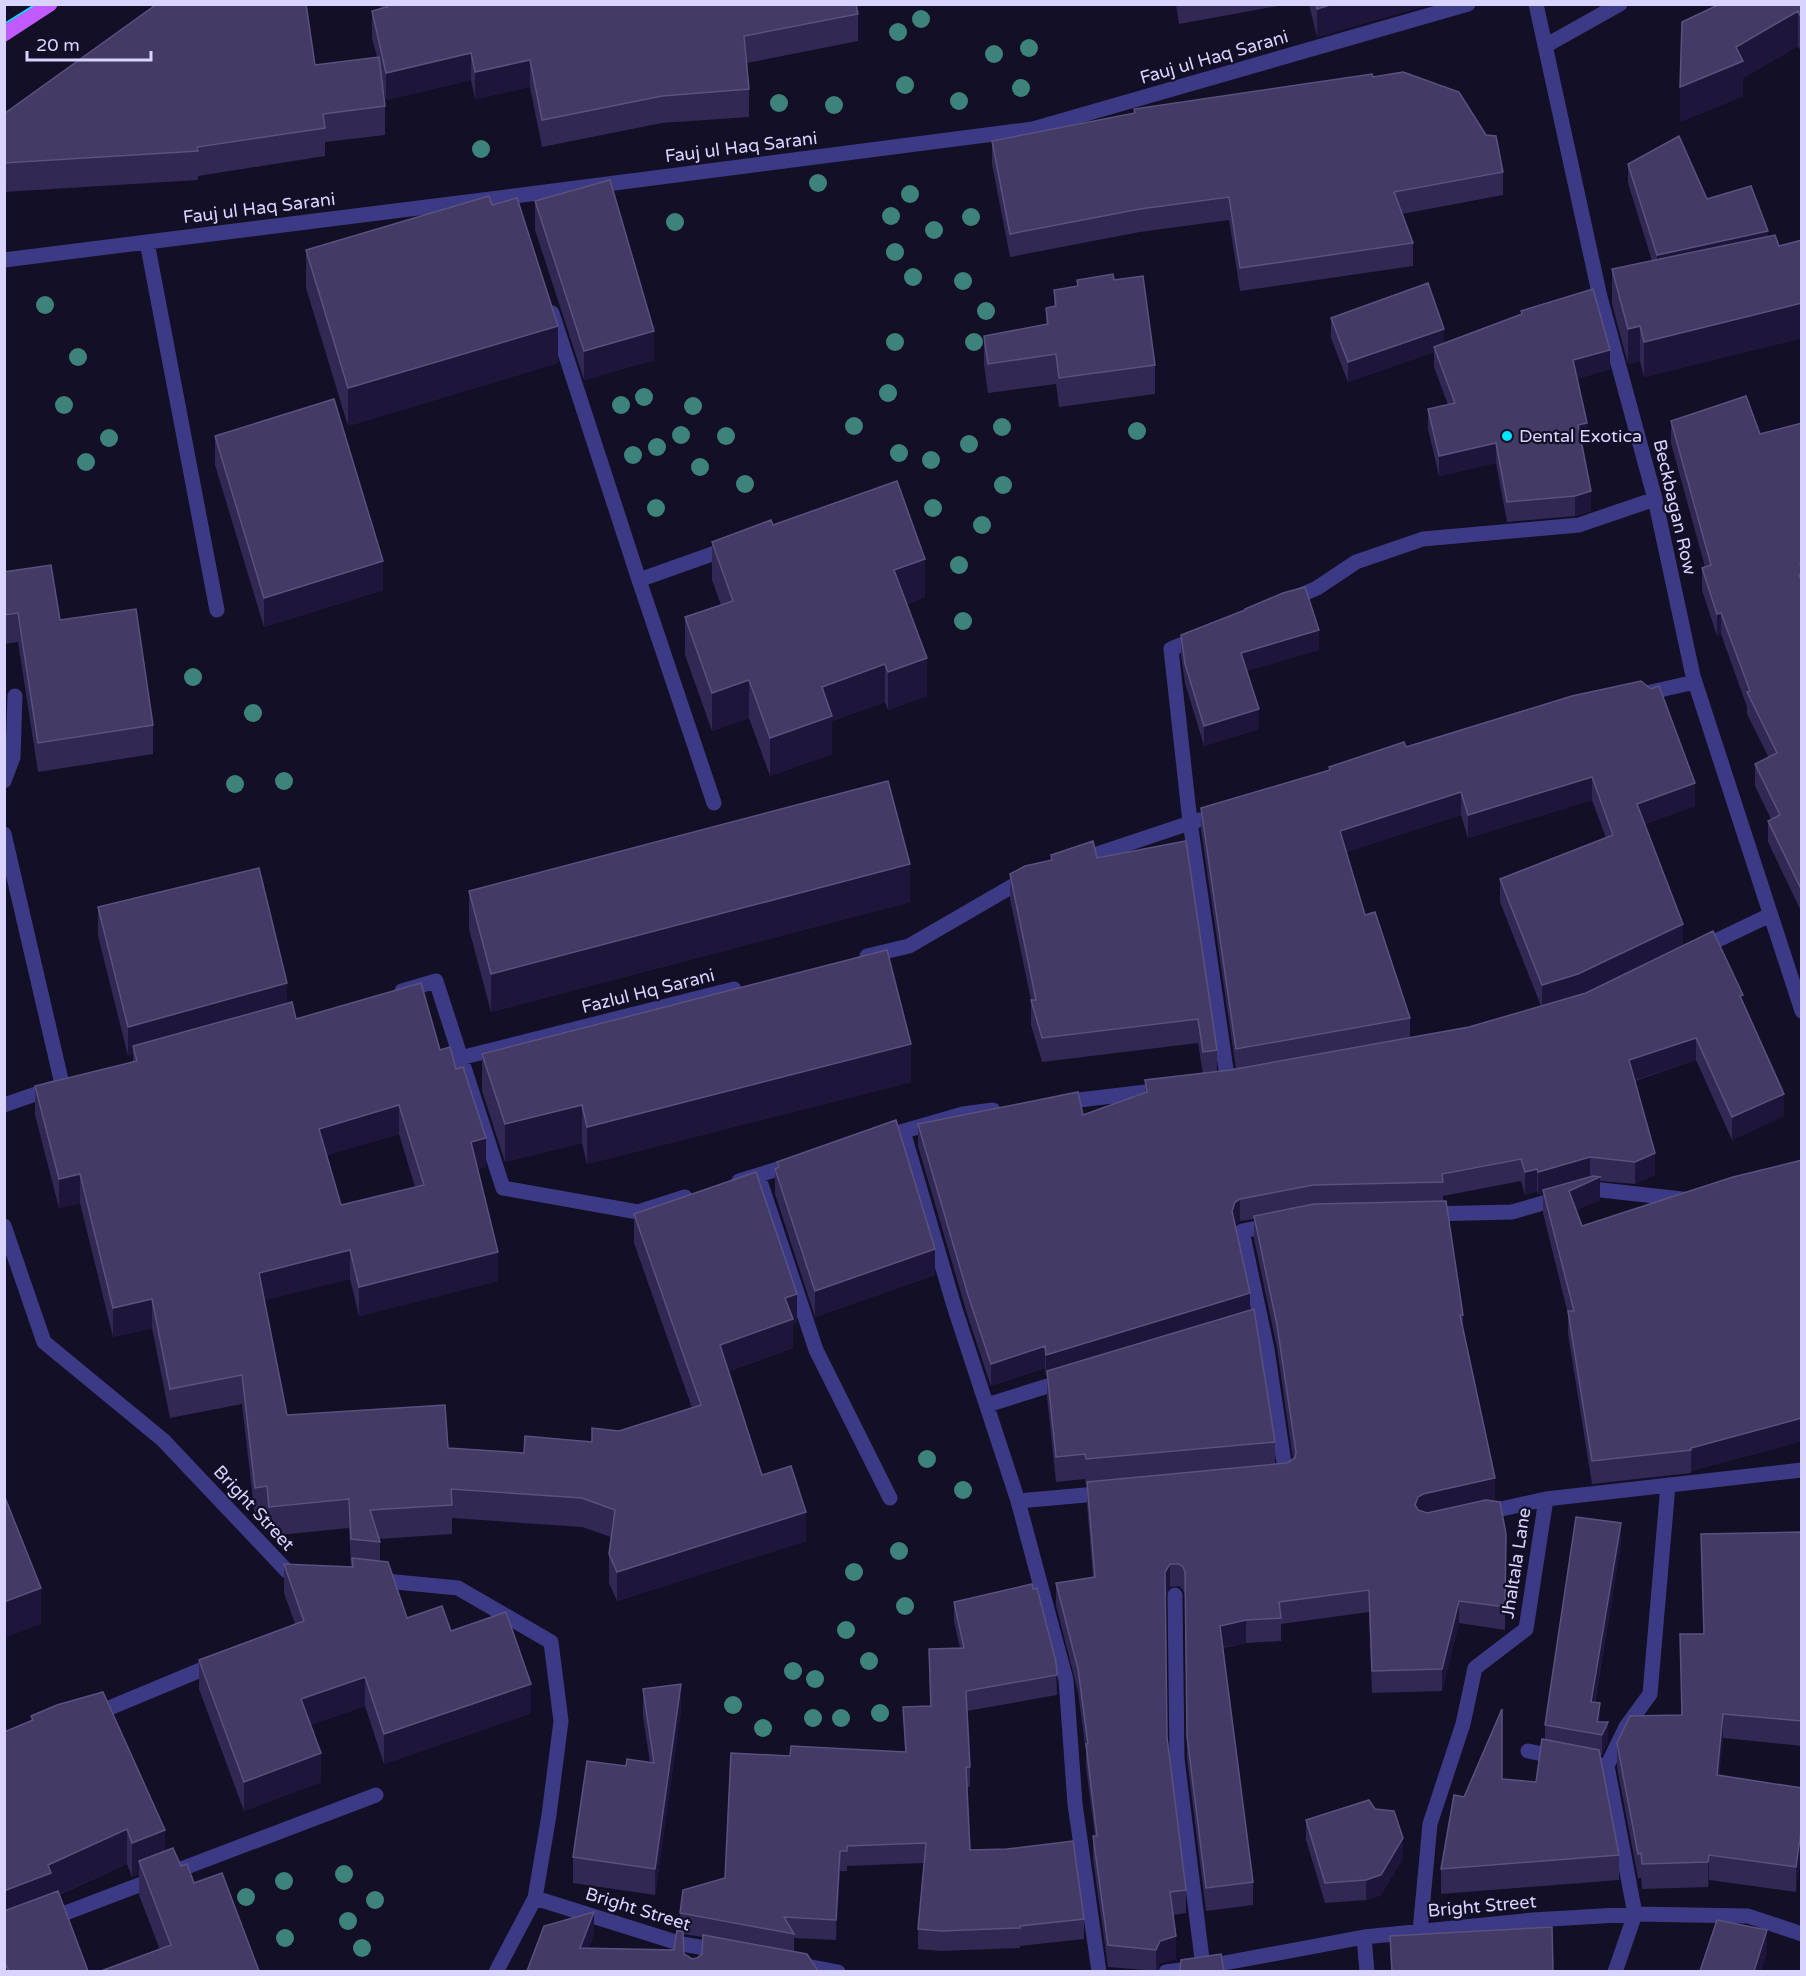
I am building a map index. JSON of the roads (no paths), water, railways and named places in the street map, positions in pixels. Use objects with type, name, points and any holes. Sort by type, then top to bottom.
[{"type":"main road","points":[[4,34],[50,4]]},
{"type":"street","name":"Fauj ul Haq Sarani","points":[[4,260],[1033,129],[1468,4]]},
{"type":"street","name":"Beckbagan Row","points":[[1536,4],[1655,499],[1695,682],[1770,915],[1796,970],[1802,1011]]},
{"type":"street","points":[[1545,46],[1620,4]]},
{"type":"street","points":[[514,196],[519,213]]},
{"type":"street","points":[[147,242],[218,610]]},
{"type":"street","points":[[548,302],[714,803]]},
{"type":"street","points":[[1275,606],[1317,588],[1356,562],[1423,539],[1579,525],[1655,499]]},
{"type":"street","points":[[639,580],[748,542]]},
{"type":"street","points":[[1213,632],[1171,649],[1222,1084],[1251,1079]]},
{"type":"street","points":[[1626,697],[1695,682]]},
{"type":"street","points":[[4,780],[13,757],[15,696]]},
{"type":"street","points":[[1060,866],[1212,815]]},
{"type":"street","points":[[4,834],[68,1083],[4,1105]]},
{"type":"street","points":[[851,960],[909,945],[1028,877],[1039,873]]},
{"type":"street","points":[[1686,956],[1770,915]]},
{"type":"street","points":[[390,994],[436,981],[503,1188],[638,1212],[703,1192]]},
{"type":"street","name":"Fazlul Hq Sarani","points":[[460,1058],[748,986]]},
{"type":"street","points":[[1044,1104],[1182,1088]]},
{"type":"street","points":[[863,1143],[963,1114],[1010,1108]]},
{"type":"street","points":[[903,1131],[954,1306],[1018,1501],[1065,1680],[1075,1804],[1099,1971]]},
{"type":"street","points":[[725,1185],[811,1159]]},
{"type":"street","points":[[758,1175],[816,1350],[890,1498]]},
{"type":"street","points":[[1418,1215],[1512,1212],[1592,1189],[1695,1200],[1706,1198]]},
{"type":"street","points":[[1263,1478],[1286,1476],[1267,1349],[1255,1324],[1242,1231],[1283,1223]]},
{"type":"street","name":"Bright Street","points":[[4,1226],[44,1342],[163,1440],[287,1571],[321,1574]]},
{"type":"street","points":[[987,1405],[1078,1377]]},
{"type":"street","name":"Jhaltala Lane","points":[[1420,1931],[1430,1824],[1463,1724],[1475,1668],[1526,1629],[1546,1498],[1802,1470]]},
{"type":"street","points":[[1615,1971],[1635,1914],[1607,1766],[1626,1727],[1650,1694],[1668,1485]]},
{"type":"street","points":[[1018,1501],[1123,1491]]},
{"type":"street","points":[[1469,1516],[1546,1498]]},
{"type":"street","points":[[355,1578],[458,1588],[551,1642],[561,1721],[549,1815],[535,1898],[496,1971]]},
{"type":"street","points":[[1175,1595],[1177,1759],[1203,1967]]},
{"type":"street","points":[[71,1724],[226,1660]]},
{"type":"street","points":[[1528,1751],[1607,1766]]},
{"type":"street","points":[[37,1924],[376,1795]]},
{"type":"street","name":"Bright Street","points":[[535,1898],[682,1944],[737,1953]]},
{"type":"street","name":"Bright Street","points":[[1166,1971],[1203,1967],[1364,1937],[1533,1920],[1635,1914],[1748,1916],[1802,1934]]},
{"type":"street","points":[[1364,1937],[1367,1971]]},
{"type":"street","points":[[693,1946],[693,1963]]},
{"type":"street","points":[[782,1962],[838,1971]]},
{"type":"tram line","points":[[4,24],[36,4]]},
{"type":"place","name":"Dental Exotica","points":[[1507,436]]}]
